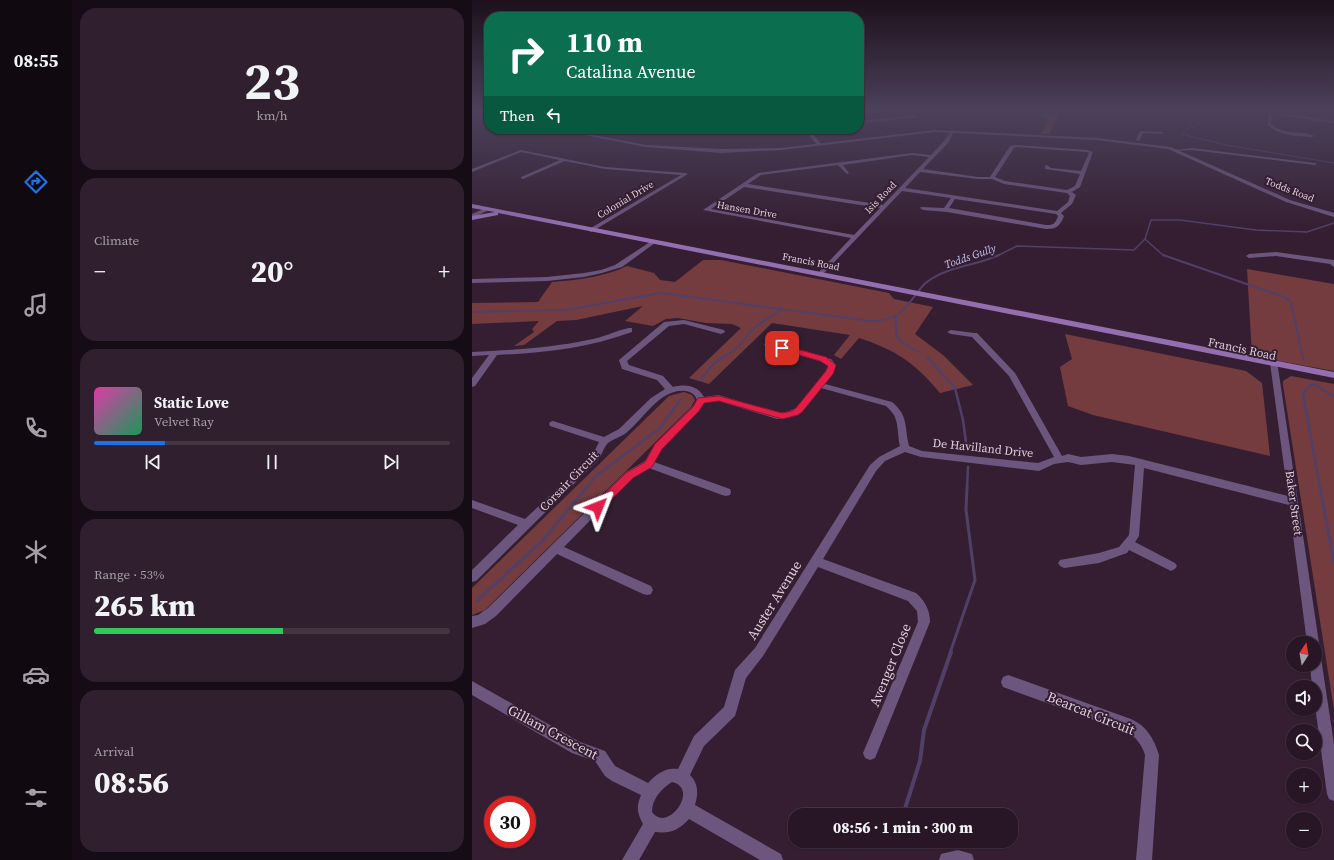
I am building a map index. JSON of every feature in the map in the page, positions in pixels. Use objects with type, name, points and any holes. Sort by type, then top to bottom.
[{"type":"main road","name":"Francis Road","points":[[472,206],[939,297],[1145,339],[1213,356],[1334,375]]},
{"type":"main road","points":[[472,217],[506,213]]},
{"type":"main road","name":"Francis Road","points":[[1275,366],[1334,380]]},
{"type":"street","name":"Todds Road","points":[[698,150],[759,150]]},
{"type":"street","name":"Isis Road","points":[[820,274],[938,150]]},
{"type":"street","points":[[992,178],[1010,150]]},
{"type":"street","points":[[1068,192],[1077,187],[1091,153],[1088,151],[1076,150]]},
{"type":"street","name":"Todds Road","points":[[1176,150],[1288,201],[1334,215]]},
{"type":"street","points":[[1196,150],[1315,164]]},
{"type":"street","name":"Colonial Drive","points":[[472,171],[521,151],[605,168],[686,174],[591,230]]},
{"type":"street","name":"Hansen Drive","points":[[855,237],[706,210],[742,184],[760,174],[912,154],[932,156]]},
{"type":"street","points":[[523,178],[564,160]]},
{"type":"street","points":[[839,163],[847,173]]},
{"type":"street","points":[[901,189],[1058,213],[1070,203],[1073,195],[1068,192],[1004,182],[992,178],[975,178],[919,170]]},
{"type":"street","points":[[1061,170],[1082,173]]},
{"type":"street","points":[[742,184],[883,207]]},
{"type":"street","points":[[948,210],[947,207],[954,197]]},
{"type":"street","points":[[923,208],[948,210],[1050,227],[1058,224],[1061,216],[1058,213]]},
{"type":"street","points":[[472,217],[488,209]]},
{"type":"street","points":[[472,280],[572,278],[611,270],[620,266],[618,266],[654,242]]},
{"type":"street","points":[[1249,256],[1279,254],[1333,262],[1334,265]]},
{"type":"street","points":[[701,400],[700,396],[694,390],[683,388],[671,390],[660,378],[625,367],[623,360],[667,324],[684,322],[722,332]]},
{"type":"street","points":[[472,354],[550,350],[614,336],[629,330]]},
{"type":"street","points":[[951,332],[974,335],[1012,375],[1060,460]]},
{"type":"street","points":[[701,400],[719,398],[782,416],[795,413],[799,410],[832,369],[832,365],[823,359],[768,344]]},
{"type":"street","points":[[472,384],[495,353]]},
{"type":"street","name":"Baker Street","points":[[1275,366],[1312,636]]},
{"type":"street","points":[[820,385],[889,404],[899,411],[902,420],[902,440],[905,448]]},
{"type":"street","name":"Corsair Circuit","points":[[472,577],[595,458],[605,441],[624,430],[660,396],[671,390]]},
{"type":"street","points":[[475,623],[492,612],[629,475],[648,464],[658,446],[696,408],[701,400]]},
{"type":"street","points":[[553,424],[605,441]]},
{"type":"street","name":"De Havilland Drive","points":[[905,448],[921,454],[1040,466],[1052,461],[1068,458],[1081,461],[1112,458],[1140,463],[1294,502]]},
{"type":"street","name":"Auster Avenue","points":[[682,777],[699,741],[706,732],[730,711],[740,675],[759,652],[872,468],[882,459],[905,448]]},
{"type":"street","points":[[1064,562],[1099,558],[1123,550],[1128,544],[1134,536],[1140,463]]},
{"type":"street","points":[[648,464],[726,492]]},
{"type":"street","points":[[472,504],[527,524]]},
{"type":"street","points":[[1128,544],[1171,566]]},
{"type":"street","points":[[555,548],[647,590]]},
{"type":"street","name":"Avenger Close","points":[[816,560],[912,597],[920,604],[924,614],[924,622],[870,753]]},
{"type":"street","points":[[1317,672],[1334,794]]},
{"type":"street","name":"Bearcat Circuit","points":[[1008,682],[1131,726],[1144,737],[1150,747],[1152,755],[1144,860]]},
{"type":"street","name":"Gillam Crescent","points":[[472,688],[577,748],[600,756],[610,771],[650,792]]},
{"type":"street","points":[[671,775],[682,777],[689,784],[691,790],[687,809],[674,822],[666,826],[658,826],[652,823],[646,813],[647,799],[650,792],[654,786],[665,777],[671,775]]},
{"type":"street","points":[[687,809],[776,860]]},
{"type":"street","points":[[630,860],[652,823]]},
{"type":"street","points":[[947,860],[958,858],[966,860]]},
{"type":"shaded area","points":[[703,260],[721,260],[889,293],[894,299],[933,307],[915,334],[943,355],[973,385],[940,393],[922,373],[904,359],[884,347],[859,338],[841,359],[834,355],[850,335],[772,323],[709,384],[689,378],[741,328],[732,324],[706,323],[678,318],[666,319],[653,326],[625,321],[643,306],[576,320],[557,321],[524,345],[514,346],[534,332],[532,329],[539,321],[472,324],[472,303],[538,302],[552,282],[581,279],[610,273],[627,266],[654,273],[660,280],[675,282]]},
{"type":"shaded area","points":[[1247,269],[1334,284],[1334,371],[1252,356]]},
{"type":"shaded area","points":[[1065,334],[1246,371],[1262,383],[1270,456],[1093,415],[1068,406],[1060,367],[1072,359]]},
{"type":"shaded area","points":[[1291,376],[1334,384],[1334,710],[1283,385],[1283,381]]},
{"type":"shaded area","points":[[684,392],[692,395],[695,400],[691,407],[485,610],[472,615],[472,588],[669,396]]},
{"type":"waterway","name":"Todds Gully","points":[[1257,150],[1334,163]]},
{"type":"waterway","name":"Todds Gully","points":[[1145,239],[1151,220],[1180,220],[1256,230],[1307,232],[1334,223]]},
{"type":"waterway","name":"Todds Gully","points":[[999,255],[1017,246],[1134,250],[1145,239]]},
{"type":"waterway","points":[[1145,239],[1164,256]]},
{"type":"waterway","name":"Todds Gully","points":[[782,309],[879,321],[892,317],[902,311],[924,284],[935,277],[953,269],[981,262],[999,255]]},
{"type":"waterway","points":[[1163,255],[1284,297],[1291,302],[1303,358]]},
{"type":"waterway","points":[[472,312],[566,310],[661,293],[782,309]]},
{"type":"waterway","points":[[722,358],[739,347],[752,329],[782,309]]},
{"type":"waterway","points":[[896,317],[897,336],[902,342],[919,352]]},
{"type":"waterway","points":[[701,380],[712,365],[723,357]]},
{"type":"waterway","points":[[928,358],[927,357],[955,388],[963,420],[967,450]]},
{"type":"waterway","points":[[1320,488],[1303,394],[1307,388],[1313,384],[1334,396]]},
{"type":"waterway","points":[[586,488],[596,476],[660,428],[681,399]]},
{"type":"waterway","points":[[967,488],[968,467]]},
{"type":"waterway","points":[[477,601],[543,540],[587,487]]},
{"type":"waterway","points":[[950,653],[975,580],[966,510],[967,487]]},
{"type":"waterway","points":[[1320,487],[1334,563]]},
{"type":"waterway","points":[[905,808],[920,761],[924,730],[951,652]]},
{"type":"route","points":[[598,507],[629,475],[648,464],[658,446],[696,408],[701,400],[719,398],[777,416],[788,415],[799,410],[830,372],[832,365],[823,359],[782,348]]}]
